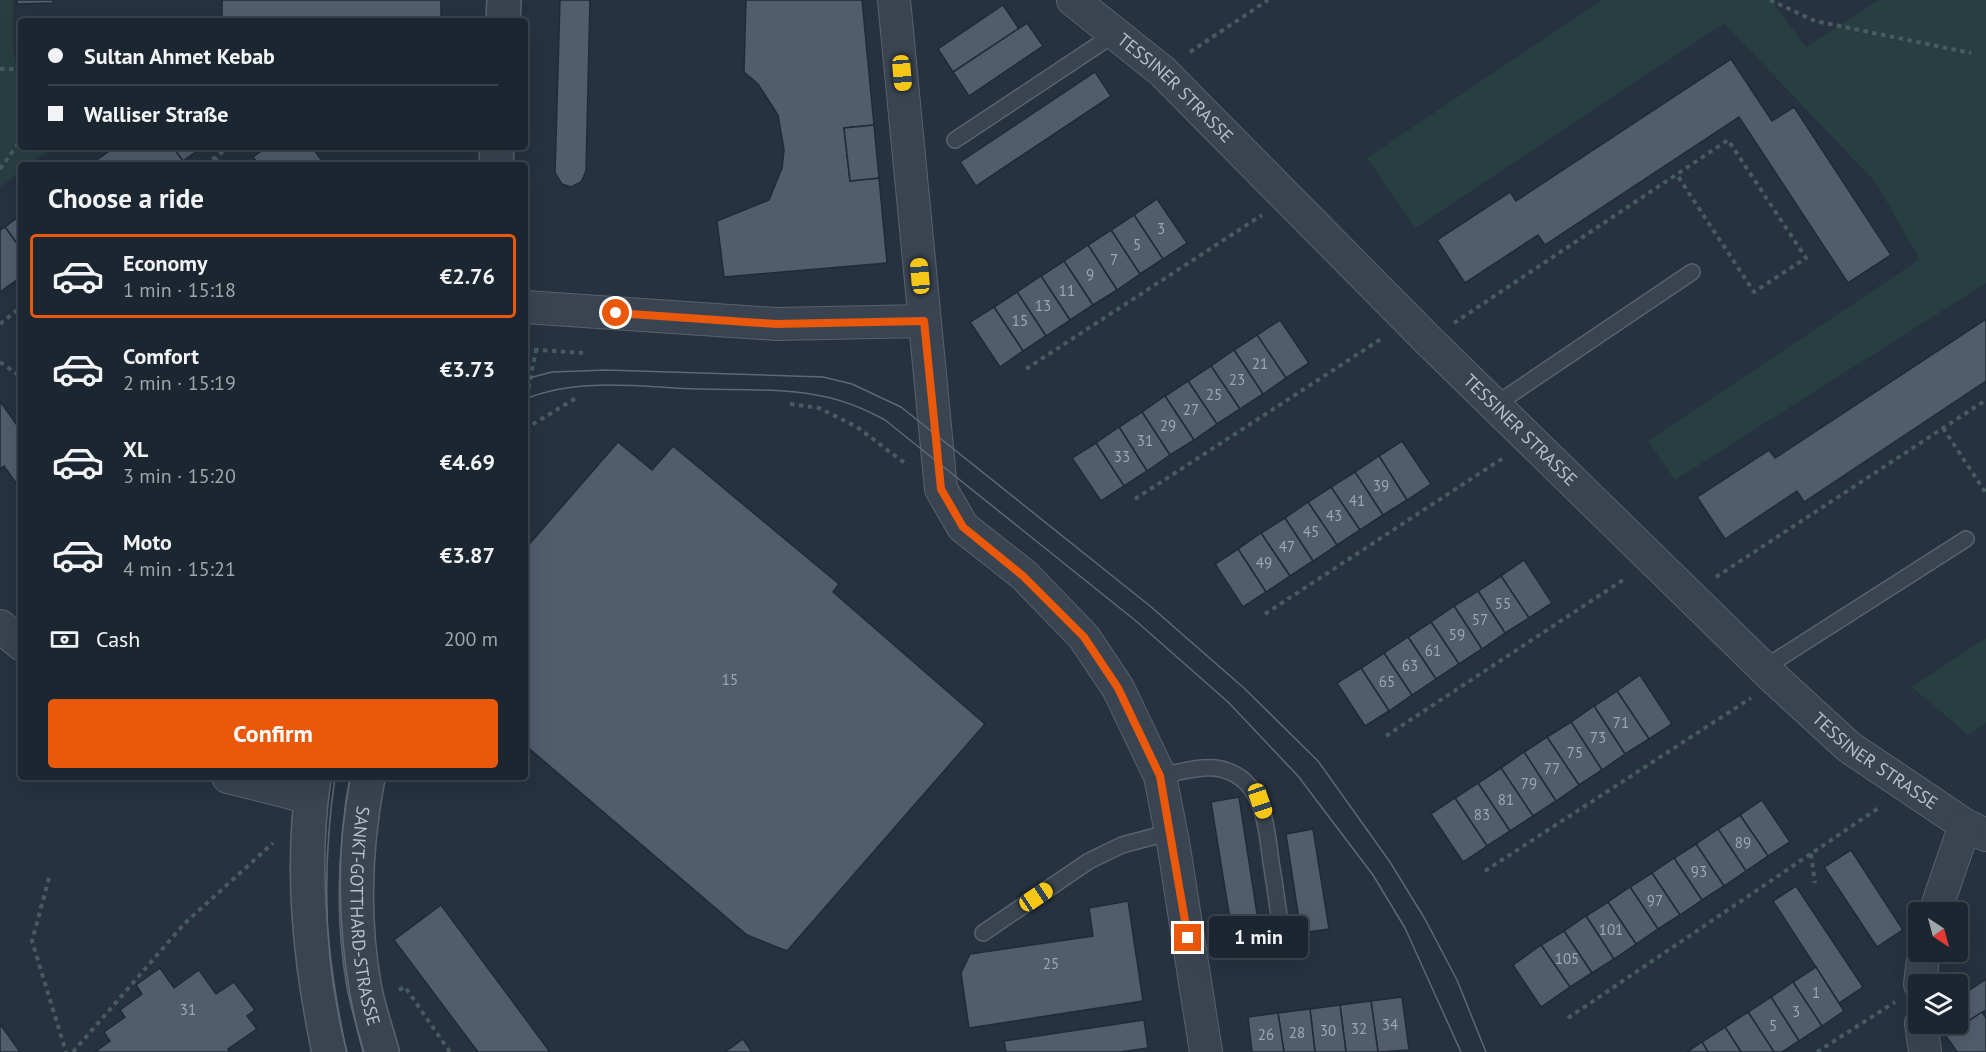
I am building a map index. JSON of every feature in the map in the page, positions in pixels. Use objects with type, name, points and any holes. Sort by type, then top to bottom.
[{"type":"street","points":[[503,18],[504,0]]},
{"type":"street","points":[[894,0],[941,489],[963,527],[1023,576],[1084,637],[1118,688],[1160,776],[1206,1052]]},
{"type":"street","name":"TESSINER STRASSE","points":[[1078,1],[1162,71],[1419,330],[1687,596],[1770,675],[1849,747],[1975,830]]},
{"type":"street","points":[[528,307],[776,324],[924,321]]},
{"type":"street","points":[[0,626],[18,641]]},
{"type":"street","points":[[239,780],[312,800],[307,877],[315,982],[329,1052]]},
{"type":"street","name":"SANKT-GOTTHARD-STRASSE","points":[[368,780],[357,867],[357,931],[370,1005],[382,1052]]},
{"type":"street","points":[[1940,902],[1975,830]]},
{"type":"street","points":[[1922,1034],[1925,1052]]},
{"type":"lane","points":[[955,140],[1116,33]]},
{"type":"lane","points":[[1495,405],[1692,272]]},
{"type":"lane","points":[[1770,675],[1966,539]]},
{"type":"lane","points":[[1160,776],[1202,768],[1216,768],[1236,776],[1252,789],[1264,814],[1281,931]]},
{"type":"lane","points":[[983,933],[1089,861],[1122,845],[1171,832]]},
{"type":"path","points":[[1162,71],[1268,0]]},
{"type":"path","points":[[1770,0],[1815,21],[1971,53]]},
{"type":"path","points":[[0,69],[18,69]]},
{"type":"path","points":[[1135,499],[1677,175],[1728,140],[1806,258],[1754,292],[1677,175]]},
{"type":"path","points":[[0,169],[18,144]]},
{"type":"path","points":[[210,162],[225,150]]},
{"type":"path","points":[[215,158],[218,162]]},
{"type":"path","points":[[1026,369],[1288,198]]},
{"type":"path","points":[[0,324],[18,309]]},
{"type":"path","points":[[528,349],[583,352]]},
{"type":"path","points":[[528,391],[536,350]]},
{"type":"path","points":[[0,362],[18,375]]},
{"type":"path","points":[[528,427],[576,398]]},
{"type":"path","points":[[1687,596],[1986,400]]},
{"type":"path","points":[[790,404],[819,408],[857,427],[941,489]]},
{"type":"path","points":[[1943,428],[1986,493]]},
{"type":"path","points":[[1265,614],[1530,440]]},
{"type":"path","points":[[1386,736],[1652,561]]},
{"type":"path","points":[[1485,871],[1770,675]]},
{"type":"path","points":[[1568,1018],[1908,788]]},
{"type":"path","points":[[73,1052],[184,924],[289,829],[312,800]]},
{"type":"path","points":[[1811,854],[1815,883]]},
{"type":"path","points":[[49,878],[32,941],[66,1052]]},
{"type":"path","points":[[370,1005],[405,987],[450,1052]]},
{"type":"path","points":[[1818,1052],[1895,1002],[1908,1003]]},
{"type":"green space","points":[[0,0],[13,0],[13,48],[18,75],[18,150],[50,150],[33,162],[18,162],[18,173],[0,187]]},
{"type":"green space","points":[[1602,0],[1771,0],[1806,47],[1879,0],[1986,0],[1986,283],[1675,480],[1648,441],[1920,259],[1876,183],[1724,23],[1415,228],[1367,158]]},
{"type":"green space","points":[[1986,638],[1986,723],[1968,735],[1912,687]]},
{"type":"building","points":[[17,0],[53,0],[53,3],[17,4]]},
{"type":"building","points":[[222,0],[441,0],[441,18],[222,18]]},
{"type":"building","points":[[560,0],[590,0],[586,171],[581,182],[571,187],[562,184],[555,173]]},
{"type":"building","points":[[746,0],[862,0],[874,125],[844,128],[850,181],[879,178],[887,263],[724,277],[717,221],[769,200],[782,168],[784,150],[778,115],[758,84],[744,72]]},
{"type":"building","points":[[1003,5],[1019,29],[953,72],[938,49]]},
{"type":"building","points":[[1027,23],[1043,46],[969,96],[953,72]]},
{"type":"building","points":[[1731,59],[1772,121],[1794,107],[1891,255],[1848,283],[1739,117],[1545,245],[1538,235],[1465,283],[1437,240],[1510,192],[1516,201]]},
{"type":"building","points":[[1095,72],[1111,96],[976,186],[960,162]]},
{"type":"building","points":[[874,125],[879,178],[850,181],[844,128]]},
{"type":"building","points":[[111,150],[175,150],[183,161],[182,162],[94,162]]},
{"type":"building","points":[[175,150],[198,150],[183,161]]},
{"type":"building","points":[[263,150],[314,150],[323,162],[257,162],[253,157]]},
{"type":"building","points":[[1157,199],[1187,243],[1163,259],[1134,215]]},
{"type":"building","points":[[1134,215],[1163,259],[1140,274],[1111,230]]},
{"type":"building","points":[[18,217],[18,245],[5,227]]},
{"type":"building","points":[[5,227],[18,245],[18,279],[0,292],[0,230]]},
{"type":"building","points":[[1111,230],[1140,274],[1117,290],[1088,245]]},
{"type":"building","points":[[1088,245],[1117,290],[1093,305],[1064,261]]},
{"type":"building","points":[[1064,261],[1093,305],[1070,320],[1041,276]]},
{"type":"building","points":[[1041,276],[1070,320],[1046,336],[1017,292]]},
{"type":"building","points":[[1017,292],[1046,336],[1023,351],[994,307]]},
{"type":"building","points":[[994,307],[1023,351],[1000,367],[970,322]]},
{"type":"building","points":[[1986,319],[1986,381],[1804,502],[1797,491],[1725,539],[1697,497],[1769,450],[1775,458]]},
{"type":"building","points":[[1280,320],[1309,363],[1286,378],[1257,335]]},
{"type":"building","points":[[1257,335],[1286,378],[1263,394],[1234,350]]},
{"type":"building","points":[[1234,350],[1263,394],[1240,409],[1211,366]]},
{"type":"building","points":[[1211,366],[1240,409],[1217,424],[1188,381]]},
{"type":"building","points":[[1188,381],[1217,424],[1194,440],[1165,396]]},
{"type":"building","points":[[1165,396],[1194,440],[1170,455],[1142,412]]},
{"type":"building","points":[[0,401],[18,427],[18,486],[4,466],[0,469]]},
{"type":"building","points":[[1142,412],[1170,455],[1147,471],[1119,427]]},
{"type":"building","points":[[1119,427],[1147,471],[1124,486],[1096,443]]},
{"type":"building","points":[[1402,441],[1431,484],[1407,500],[1379,456]]},
{"type":"building","points":[[618,442],[652,470],[673,446],[839,584],[833,592],[985,724],[787,951],[747,935],[528,748],[528,546]]},
{"type":"building","points":[[1096,443],[1124,486],[1101,501],[1072,458]]},
{"type":"building","points":[[1379,456],[1407,500],[1383,515],[1355,472]]},
{"type":"building","points":[[1355,472],[1383,515],[1360,530],[1331,487]]},
{"type":"building","points":[[1331,487],[1360,530],[1337,545],[1308,502]]},
{"type":"building","points":[[1308,502],[1337,545],[1313,561],[1285,518]]},
{"type":"building","points":[[1285,518],[1313,561],[1290,576],[1261,533]]},
{"type":"building","points":[[1261,533],[1290,576],[1266,592],[1238,549]]},
{"type":"building","points":[[1238,549],[1266,592],[1243,607],[1215,564]]},
{"type":"building","points":[[1524,560],[1552,603],[1529,618],[1501,576]]},
{"type":"building","points":[[1501,576],[1529,618],[1505,633],[1478,591]]},
{"type":"building","points":[[1478,591],[1505,633],[1482,649],[1454,606]]},
{"type":"building","points":[[1454,606],[1482,649],[1459,664],[1431,622]]},
{"type":"building","points":[[1431,622],[1459,664],[1436,679],[1408,637]]},
{"type":"building","points":[[1408,637],[1436,679],[1412,695],[1384,653]]},
{"type":"building","points":[[1384,653],[1412,695],[1389,711],[1361,668]]},
{"type":"building","points":[[1361,668],[1389,711],[1365,726],[1337,683]]},
{"type":"building","points":[[1640,675],[1672,724],[1649,739],[1617,691]]},
{"type":"building","points":[[1617,691],[1649,739],[1625,754],[1594,706]]},
{"type":"building","points":[[1594,706],[1625,754],[1602,770],[1571,722]]},
{"type":"building","points":[[1571,722],[1602,770],[1579,785],[1547,737]]},
{"type":"building","points":[[1547,737],[1579,785],[1556,801],[1524,752]]},
{"type":"building","points":[[1524,752],[1556,801],[1533,816],[1501,768]]},
{"type":"building","points":[[1501,768],[1533,816],[1510,831],[1478,783]]},
{"type":"building","points":[[1478,783],[1510,831],[1487,846],[1455,798]]},
{"type":"building","points":[[1239,797],[1261,940],[1234,944],[1211,802]]},
{"type":"building","points":[[1455,798],[1487,846],[1463,862],[1431,814]]},
{"type":"building","points":[[1762,800],[1790,842],[1768,856],[1740,815]]},
{"type":"building","points":[[1740,815],[1768,856],[1746,871],[1718,829]]},
{"type":"building","points":[[1313,829],[1329,929],[1301,933],[1286,834]]},
{"type":"building","points":[[1718,829],[1746,871],[1724,886],[1696,844]]},
{"type":"building","points":[[1696,844],[1724,886],[1702,900],[1674,858]]},
{"type":"building","points":[[1851,850],[1903,930],[1877,947],[1824,867]]},
{"type":"building","points":[[1674,858],[1702,900],[1680,915],[1652,873]]},
{"type":"building","points":[[1652,873],[1680,915],[1658,929],[1630,887]]},
{"type":"building","points":[[1796,886],[1863,987],[1839,1003],[1773,901]]},
{"type":"building","points":[[1630,887],[1658,929],[1636,944],[1608,902]]},
{"type":"building","points":[[1128,901],[1143,1001],[969,1028],[961,973],[970,954],[1093,936],[1089,908]]},
{"type":"building","points":[[1608,902],[1636,944],[1614,959],[1586,916]]},
{"type":"building","points":[[441,905],[550,1052],[478,1052],[394,940]]},
{"type":"building","points":[[1586,916],[1614,959],[1592,973],[1564,931]]},
{"type":"building","points":[[1564,931],[1592,973],[1570,987],[1541,945]]},
{"type":"building","points":[[1541,945],[1570,987],[1541,1007],[1513,965]]},
{"type":"building","points":[[1816,967],[1844,1011],[1822,1026],[1793,982]]},
{"type":"building","points":[[160,968],[174,988],[199,970],[216,994],[234,982],[255,1010],[247,1016],[257,1029],[228,1049],[230,1052],[95,1052],[110,1041],[104,1032],[125,1017],[120,1010],[142,994],[136,985]]},
{"type":"building","points":[[1986,979],[1986,1010],[1969,1021],[1968,1019],[1968,991]]},
{"type":"building","points":[[1793,982],[1822,1026],[1799,1041],[1771,997]]},
{"type":"building","points":[[1402,997],[1409,1050],[1378,1052],[1371,1001]]},
{"type":"building","points":[[1771,997],[1799,1041],[1782,1052],[1774,1052],[1748,1012]]},
{"type":"building","points":[[1371,1001],[1378,1052],[1346,1052],[1340,1005]]},
{"type":"building","points":[[1340,1005],[1346,1052],[1315,1052],[1310,1009]]},
{"type":"building","points":[[1310,1009],[1315,1052],[1284,1052],[1278,1013]]},
{"type":"building","points":[[1748,1012],[1774,1052],[1741,1052],[1725,1027]]},
{"type":"building","points":[[1982,1012],[1986,1018],[1986,1052],[1957,1052],[1946,1036],[1968,1034],[1968,1021]]},
{"type":"building","points":[[1278,1013],[1284,1052],[1252,1052],[1248,1017]]},
{"type":"building","points":[[1144,1020],[1148,1048],[1120,1052],[1006,1052],[1004,1041]]},
{"type":"building","points":[[0,1024],[20,1052],[0,1052]]},
{"type":"building","points":[[1725,1027],[1741,1052],[1708,1052],[1702,1042]]},
{"type":"building","points":[[743,1039],[752,1052],[725,1052]]},
{"type":"building","points":[[1702,1042],[1708,1052],[1687,1052]]},
{"type":"tram line","points":[[528,378],[552,372],[607,370],[823,377],[852,384],[901,407],[1150,606],[1245,689],[1318,761],[1390,862],[1425,919],[1457,980],[1486,1052]]},
{"type":"tram line","points":[[528,398],[566,388],[610,385],[772,390],[834,399],[885,420],[1136,621],[1228,702],[1298,776],[1373,875],[1405,928],[1461,1052]]},
{"type":"tram line","points":[[335,780],[328,846],[327,915],[333,984],[347,1052]]},
{"type":"tram line","points":[[350,780],[341,845],[341,915],[348,985],[363,1052]]},
{"type":"route","points":[[616,313],[776,324],[924,321],[941,489],[963,527],[1023,576],[1084,637],[1118,688],[1160,776],[1188,938]]}]
